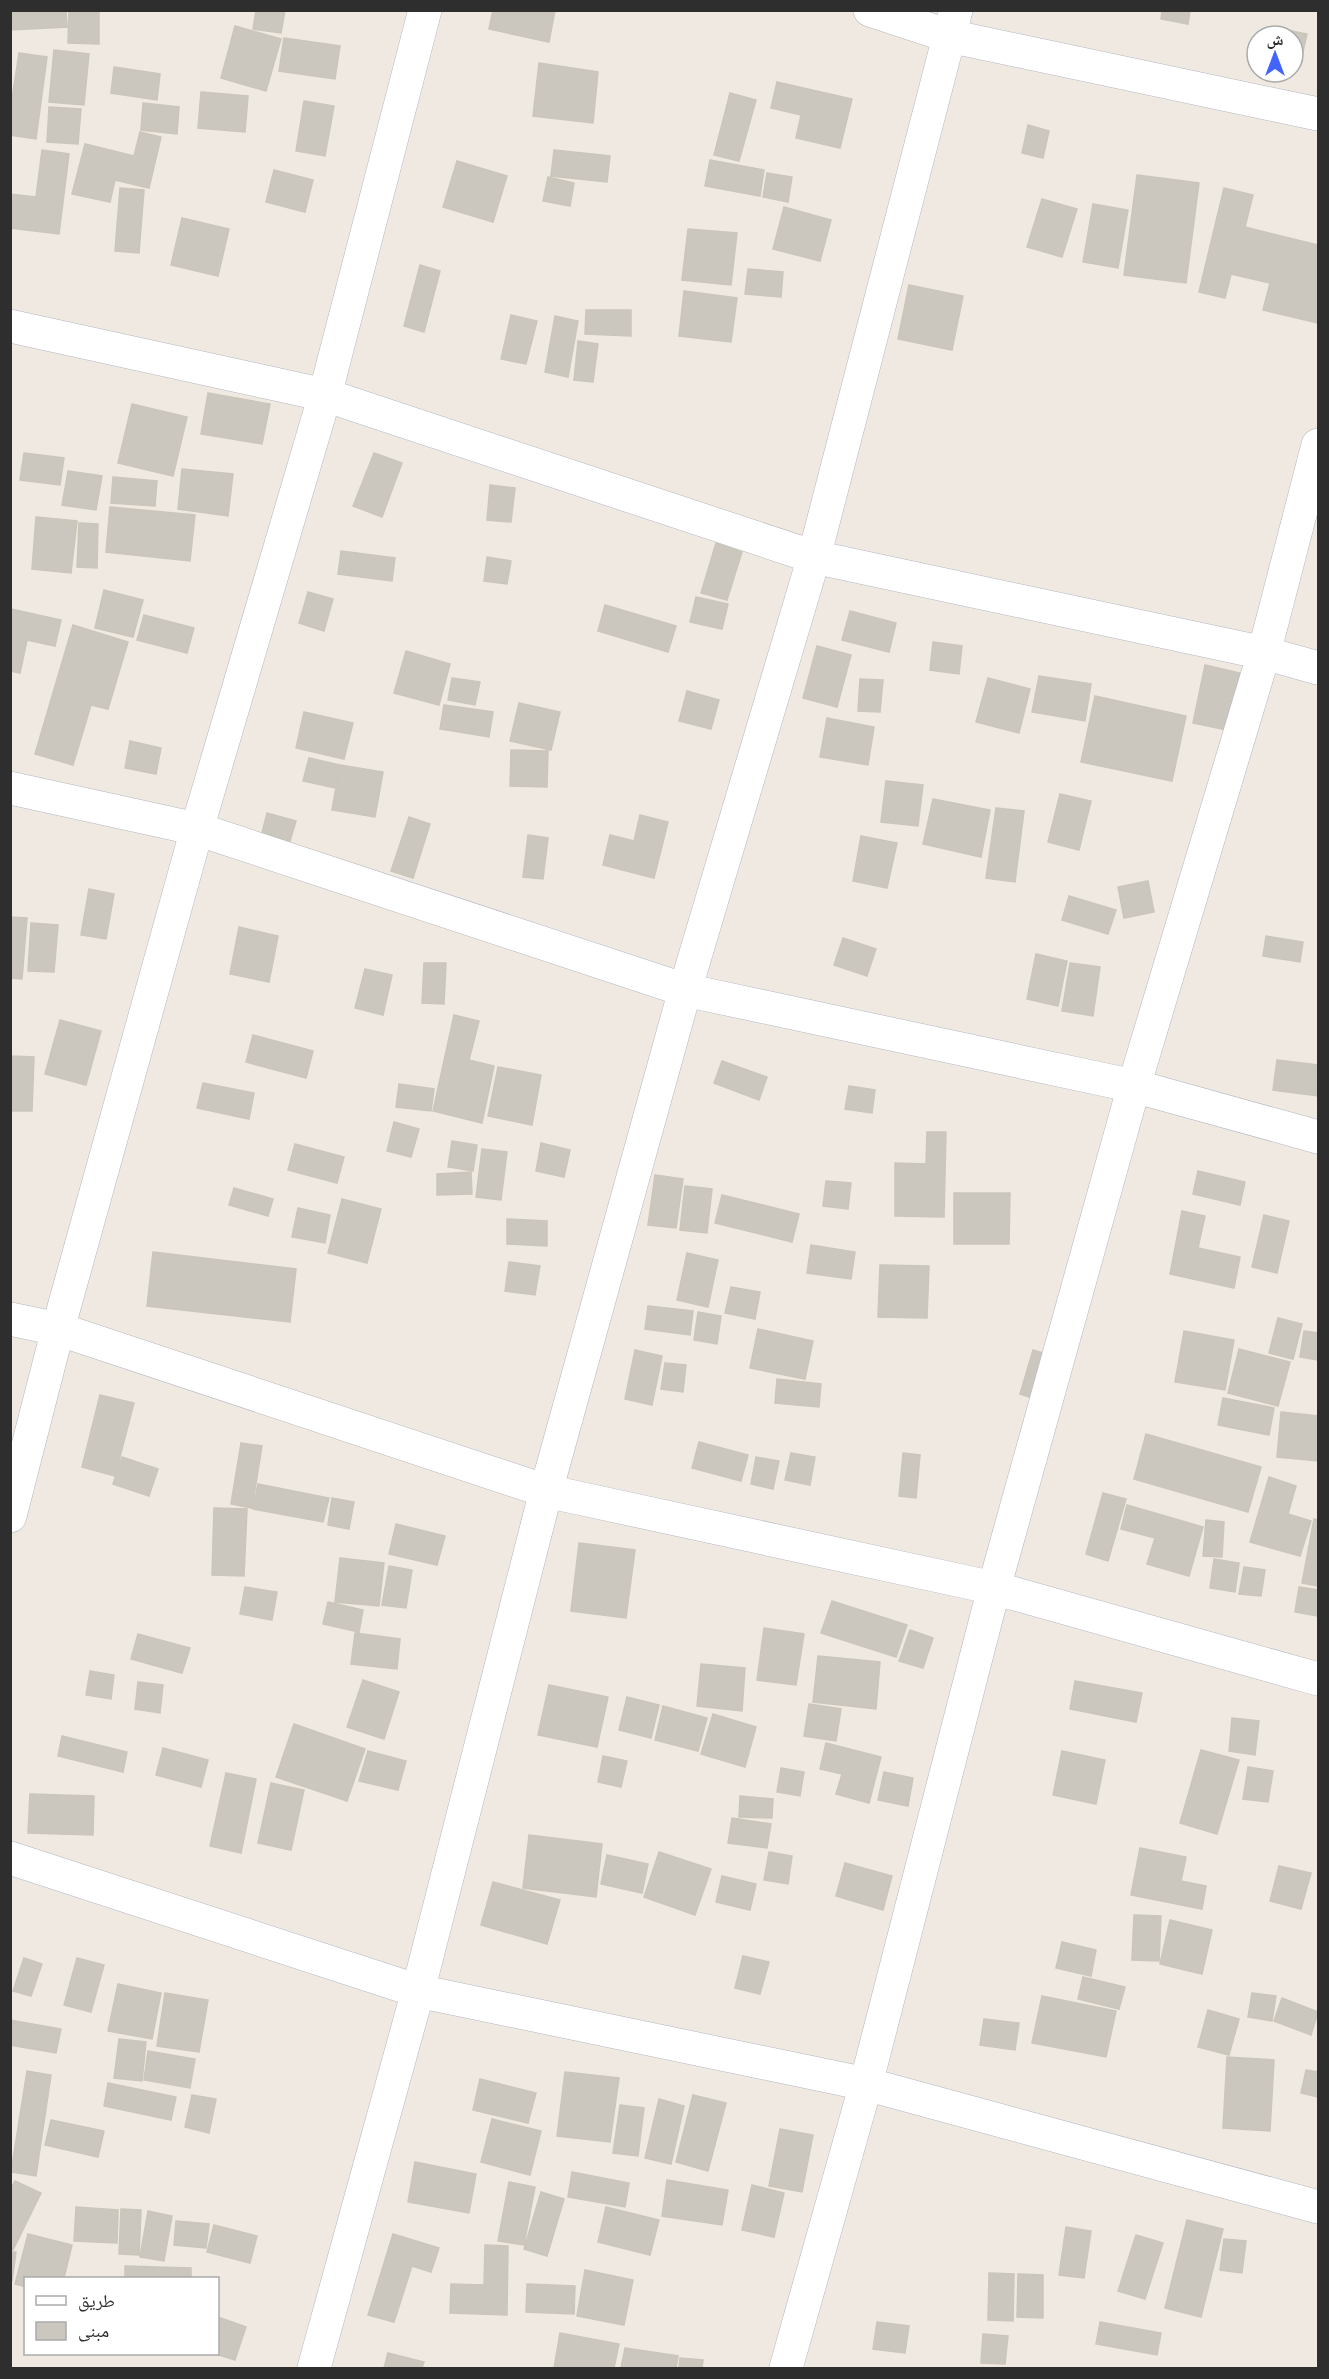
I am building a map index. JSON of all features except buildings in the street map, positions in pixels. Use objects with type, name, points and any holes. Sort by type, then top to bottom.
[{"type":"street","points":[[10,1516],[58,1329],[197,829],[326,395],[425,10]]},
{"type":"street","points":[[870,10],[953,23],[1318,114]]},
{"type":"street","points":[[314,2368],[418,1991],[546,1491],[685,990],[814,556],[953,23]]},
{"type":"street","points":[[10,326],[326,395],[814,556],[1264,653],[1318,668]]},
{"type":"street","points":[[786,2368],[866,2084],[994,1588],[1134,1086],[1264,653],[1318,445]]},
{"type":"street","points":[[10,788],[197,829],[685,990],[1134,1086],[1318,1137]]},
{"type":"street","points":[[10,1319],[58,1329],[546,1491],[994,1588],[1318,1678]]},
{"type":"street","points":[[10,1858],[418,1991],[866,2084],[1318,2207]]}]
